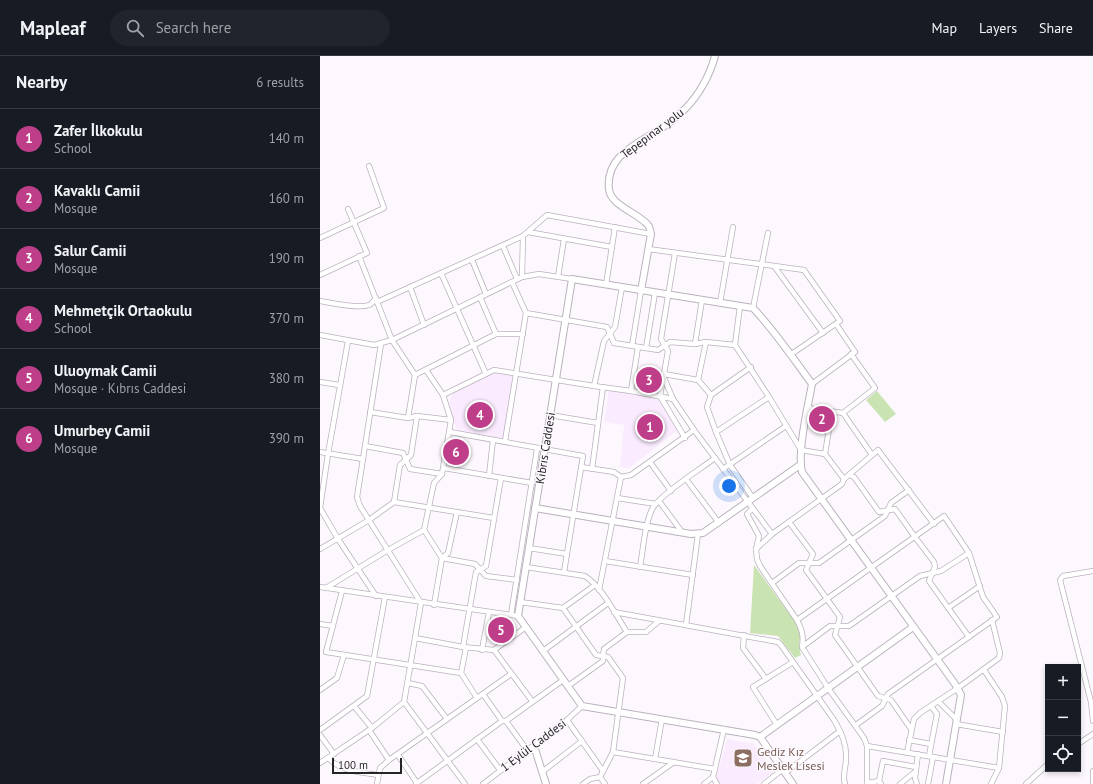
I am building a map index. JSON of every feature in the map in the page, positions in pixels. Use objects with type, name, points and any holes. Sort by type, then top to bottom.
[{"type":"street","name":"Tepepınar yolu","points":[[651,234],[649,225],[613,199],[608,190],[609,176],[614,164],[627,149],[666,125],[686,108],[702,86],[713,65],[715,56]]},
{"type":"street","points":[[320,238],[384,208],[369,166]]},
{"type":"street","points":[[320,275],[367,253],[348,209]]},
{"type":"street","points":[[320,301],[349,305],[370,304],[472,260],[523,236],[547,215],[651,234],[632,346]]},
{"type":"street","points":[[606,285],[616,227]]},
{"type":"street","points":[[720,303],[733,227]]},
{"type":"street","points":[[528,232],[612,248]]},
{"type":"street","points":[[753,308],[768,233]]},
{"type":"street","points":[[520,278],[523,236]]},
{"type":"street","points":[[558,277],[564,239]]},
{"type":"street","points":[[503,246],[520,278]]},
{"type":"street","points":[[648,249],[804,270],[840,321],[790,354]]},
{"type":"street","points":[[675,253],[661,339],[668,351],[660,396],[685,438]]},
{"type":"street","points":[[360,256],[392,340],[415,375],[408,418]]},
{"type":"street","points":[[472,260],[486,294]]},
{"type":"street","points":[[774,266],[823,333]]},
{"type":"street","points":[[441,273],[486,374]]},
{"type":"street","points":[[320,335],[374,345],[381,344],[520,278],[539,274],[753,308],[761,316],[812,384]]},
{"type":"street","name":"Kıbrıs Caddesi","points":[[515,616],[520,602],[526,567],[572,279]]},
{"type":"street","points":[[505,441],[526,313],[512,282]]},
{"type":"street","points":[[410,287],[424,324]]},
{"type":"street","points":[[594,386],[604,341],[615,327],[622,287]]},
{"type":"street","points":[[646,348],[655,293]]},
{"type":"street","points":[[480,297],[496,334]]},
{"type":"street","points":[[695,344],[702,300]]},
{"type":"street","points":[[740,306],[735,345],[770,397],[801,450],[825,454],[844,479]]},
{"type":"street","points":[[526,313],[607,327],[614,343],[638,347],[658,350],[670,342],[695,344],[706,342],[735,345]]},
{"type":"street","points":[[836,324],[855,352],[812,384],[801,450],[800,465],[802,472],[958,688],[961,695],[946,784]]},
{"type":"street","points":[[415,375],[496,334],[523,334]]},
{"type":"street","points":[[348,341],[321,487],[320,508],[338,539],[376,596]]},
{"type":"street","points":[[698,380],[706,342]]},
{"type":"street","points":[[320,763],[370,729],[404,702],[421,603],[360,506],[357,497],[381,344]]},
{"type":"street","points":[[631,391],[638,347]]},
{"type":"street","points":[[808,408],[843,413],[875,388],[851,354]]},
{"type":"street","points":[[751,368],[711,395],[707,407],[730,465],[752,498]]},
{"type":"street","points":[[426,370],[443,395],[451,420],[444,468],[442,474],[434,483],[424,530],[442,558],[475,564],[486,576],[517,580]]},
{"type":"street","points":[[443,395],[494,370],[673,399]]},
{"type":"street","points":[[664,376],[698,380],[711,395]]},
{"type":"street","points":[[664,376],[673,399],[694,430],[772,534]]},
{"type":"street","points":[[320,382],[339,384]]},
{"type":"street","points":[[592,469],[603,387]]},
{"type":"street","points":[[716,432],[770,397]]},
{"type":"street","points":[[370,412],[408,418],[417,416],[451,420]]},
{"type":"street","points":[[843,413],[872,455]]},
{"type":"street","points":[[320,549],[369,520],[394,502],[400,465],[411,455],[417,416]]},
{"type":"street","points":[[550,416],[598,423]]},
{"type":"street","points":[[722,469],[786,426]]},
{"type":"street","points":[[621,478],[631,475],[685,438],[694,430]]},
{"type":"street","points":[[825,454],[829,430]]},
{"type":"street","points":[[450,432],[505,441],[537,449],[583,456],[564,572]]},
{"type":"street","points":[[489,476],[493,440]]},
{"type":"street","points":[[365,446],[403,453],[410,469],[442,474]]},
{"type":"street","points":[[515,616],[517,580],[537,449]]},
{"type":"street","points":[[756,549],[772,534],[842,484],[844,479],[878,450],[934,524]]},
{"type":"street","points":[[320,452],[363,459]]},
{"type":"street","points":[[640,567],[647,526],[651,513],[657,503],[714,458]]},
{"type":"street","points":[[650,462],[671,491]]},
{"type":"street","points":[[535,508],[698,534],[703,533],[719,523],[800,465]]},
{"type":"street","points":[[444,468],[532,483]]},
{"type":"street","points":[[581,468],[614,472],[621,478]]},
{"type":"street","points":[[849,475],[854,477],[879,512],[895,509],[934,562],[935,568],[929,581],[969,637]]},
{"type":"street","points":[[478,698],[462,673],[464,647],[476,572],[486,566],[501,478]]},
{"type":"street","points":[[599,590],[621,478]]},
{"type":"street","points":[[686,480],[719,523]]},
{"type":"street","points":[[772,583],[799,563],[818,563],[852,541],[885,516],[891,503],[909,490]]},
{"type":"street","points":[[617,498],[657,503],[682,532]]},
{"type":"street","points":[[394,502],[494,518]]},
{"type":"street","points":[[752,509],[747,514],[758,536],[756,549],[757,559],[760,566],[802,629],[802,647],[828,688],[864,738],[867,746],[867,783],[880,782],[883,761],[916,767]]},
{"type":"street","points":[[434,604],[442,558],[448,553],[457,512]]},
{"type":"street","points":[[797,620],[944,516],[969,553],[983,597],[997,617],[888,694],[882,706],[856,725]]},
{"type":"street","points":[[789,522],[813,554],[806,570],[840,616],[835,635],[878,696],[891,700],[911,729]]},
{"type":"street","points":[[326,588],[424,530]]},
{"type":"street","points":[[686,625],[698,534]]},
{"type":"street","points":[[529,548],[567,554]]},
{"type":"street","points":[[802,647],[830,626],[848,626],[892,597],[920,576],[941,571],[969,553]]},
{"type":"street","points":[[605,561],[693,574]]},
{"type":"street","points":[[526,567],[585,576],[592,581],[599,590],[627,632]]},
{"type":"street","points":[[1093,571],[1063,576],[1060,580],[1091,702],[1093,721]]},
{"type":"street","points":[[520,602],[563,608],[595,585]]},
{"type":"street","points":[[948,608],[980,586]]},
{"type":"street","points":[[320,587],[515,616],[526,627],[582,706],[755,735],[760,737],[793,784]]},
{"type":"street","points":[[342,591],[326,652],[462,673]]},
{"type":"street","points":[[320,730],[367,696],[385,597]]},
{"type":"street","points":[[543,651],[608,603]]},
{"type":"street","points":[[563,608],[596,655],[608,657],[623,678],[613,752],[600,777],[590,779],[583,784]]},
{"type":"street","points":[[482,650],[489,612]]},
{"type":"street","points":[[614,612],[778,642],[834,720],[840,731],[846,748],[843,780],[845,784]]},
{"type":"street","points":[[907,753],[914,719],[920,713],[984,670],[999,658],[1000,653],[992,620]]},
{"type":"street","points":[[568,686],[603,662],[602,656],[604,649],[627,632],[646,632],[659,621]]},
{"type":"street","points":[[320,624],[333,626]]},
{"type":"street","points":[[415,638],[482,650],[494,650],[526,627]]},
{"type":"street","points":[[760,737],[913,627]]},
{"type":"street","points":[[744,635],[743,648],[766,679]]},
{"type":"street","points":[[494,650],[532,701]]},
{"type":"street","points":[[320,690],[337,678],[344,655]]},
{"type":"street","points":[[777,725],[753,687],[793,662]]},
{"type":"street","points":[[984,670],[1002,697],[1006,706],[999,768],[991,784]]},
{"type":"street","points":[[377,784],[380,768],[389,760],[511,674]]},
{"type":"street","points":[[398,755],[416,784],[477,739],[563,680]]},
{"type":"street","points":[[408,683],[422,686],[448,719]]},
{"type":"street","points":[[483,694],[527,750]]},
{"type":"street","points":[[938,701],[956,722],[1003,732]]},
{"type":"street","points":[[404,702],[465,784]]},
{"type":"street","points":[[354,706],[389,760]]},
{"type":"street","name":"1 Eylül Caddesi","points":[[484,784],[500,770],[567,720],[582,706]]},
{"type":"street","points":[[928,784],[931,744],[938,714],[931,706]]},
{"type":"street","points":[[655,759],[662,719]]},
{"type":"street","points":[[567,720],[603,772]]},
{"type":"street","points":[[704,784],[712,778],[724,729]]},
{"type":"street","points":[[764,784],[840,731]]},
{"type":"street","points":[[1081,742],[1093,734]]},
{"type":"street","points":[[320,735],[334,754]]},
{"type":"street","points":[[477,739],[500,770]]},
{"type":"street","points":[[909,740],[931,744]]},
{"type":"street","points":[[542,772],[582,741]]},
{"type":"street","points":[[534,746],[546,784]]},
{"type":"street","points":[[867,746],[999,768]]},
{"type":"street","points":[[613,752],[715,769]]},
{"type":"street","points":[[917,784],[915,772],[918,754]]},
{"type":"street","points":[[328,758],[334,764],[350,771],[378,775]]},
{"type":"street","points":[[643,784],[674,762]]},
{"type":"street","points":[[1026,784],[1045,767]]},
{"type":"street","points":[[1093,771],[1093,784]]},
{"type":"street","points":[[900,784],[915,772]]},
{"type":"street","points":[[600,777],[605,784]]},
{"type":"street","points":[[712,778],[717,784]]},
{"type":"shaded area","points":[[495,372],[513,374],[504,436],[502,439],[460,431],[456,428],[449,402],[453,392]]},
{"type":"shaded area","points":[[609,390],[659,398],[678,430],[629,468],[620,467],[624,425],[604,422]]},
{"type":"shaded area","name":"Gediz Kız Meslek Lisesi","points":[[727,739],[754,744],[774,772],[757,784],[721,784],[716,778]]},
{"type":"green space","points":[[877,391],[896,414],[885,422],[866,400]]},
{"type":"green space","points":[[754,565],[801,630],[799,646],[801,655],[795,658],[778,636],[750,633]]},
{"type":"place","name":"Salur Camii","points":[[649,380]]},
{"type":"place","name":"Mehmetçik Ortaokulu","points":[[480,415]]},
{"type":"place","name":"Kavaklı Camii","points":[[822,419]]},
{"type":"place","name":"Zafer İlkokulu","points":[[650,427]]},
{"type":"place","name":"Umurbey Camii","points":[[456,452]]},
{"type":"place","name":"Uluoymak Camii","points":[[501,630]]},
{"type":"place","name":"Gediz Kız Meslek Lisesi","points":[[743,758]]}]
